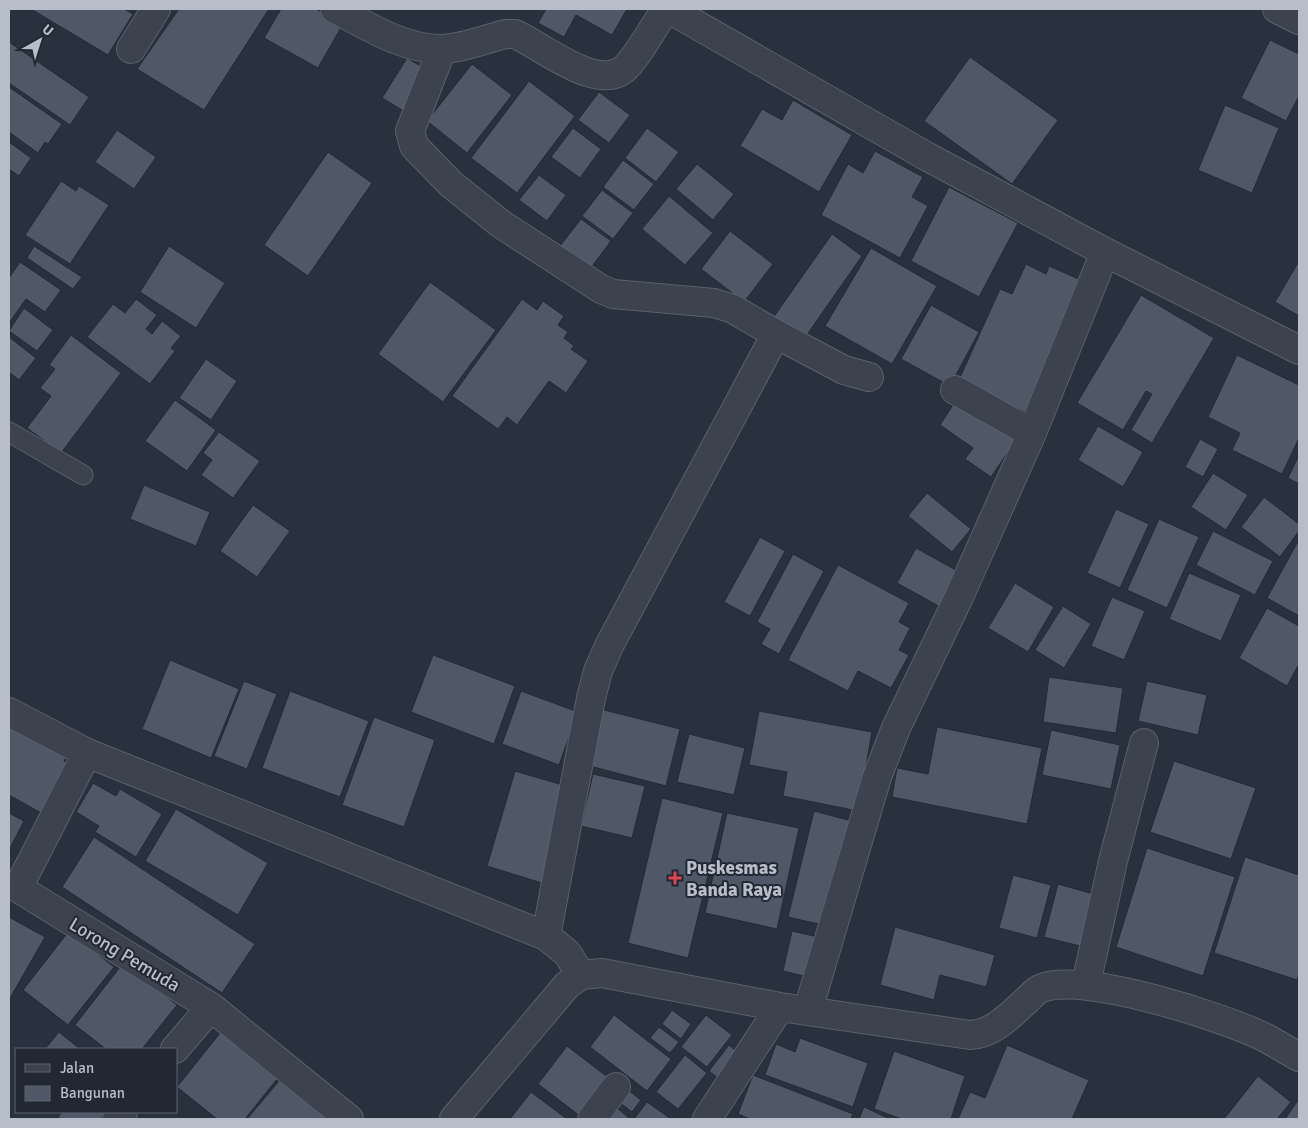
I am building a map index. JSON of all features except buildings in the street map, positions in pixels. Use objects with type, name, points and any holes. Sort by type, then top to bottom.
[{"type":"street","points":[[132,49],[156,9]]},
{"type":"street","points":[[335,9],[387,36],[410,44],[442,49],[505,34],[515,34],[576,68],[600,76],[614,76],[625,68],[667,9],[926,156],[1104,252],[1299,350]]},
{"type":"street","points":[[1277,9],[1299,20]]},
{"type":"street","points":[[442,49],[410,131],[414,146],[452,184],[501,224],[601,289],[613,294],[714,303],[733,309],[844,370],[869,377]]},
{"type":"street","points":[[808,1010],[877,777],[896,728],[959,597],[1032,433],[1104,252]]},
{"type":"street","points":[[546,936],[591,698],[598,671],[610,644],[776,334]]},
{"type":"street","points":[[955,390],[1032,433]]},
{"type":"street","points":[[9,712],[87,753],[546,936],[567,954],[582,975]]},
{"type":"street","points":[[1086,984],[1112,861],[1144,744]]},
{"type":"street","name":"Lorong Pemuda","points":[[87,753],[18,888],[211,1007],[349,1119]]},
{"type":"street","points":[[454,1119],[553,999],[567,985],[582,975],[602,973],[780,1007],[978,1035],[994,1029],[1040,988],[1055,985],[1086,984],[1160,1001],[1233,1024],[1266,1038],[1299,1057]]},
{"type":"street","points":[[177,1048],[211,1007]]},
{"type":"street","points":[[707,1119],[780,1007]]},
{"type":"street","points":[[592,1119],[616,1086]]},
{"type":"lane","points":[[9,432],[83,475]]},
{"type":"place","name":"Puskesmas Banda Raya","points":[[675,878]]}]
